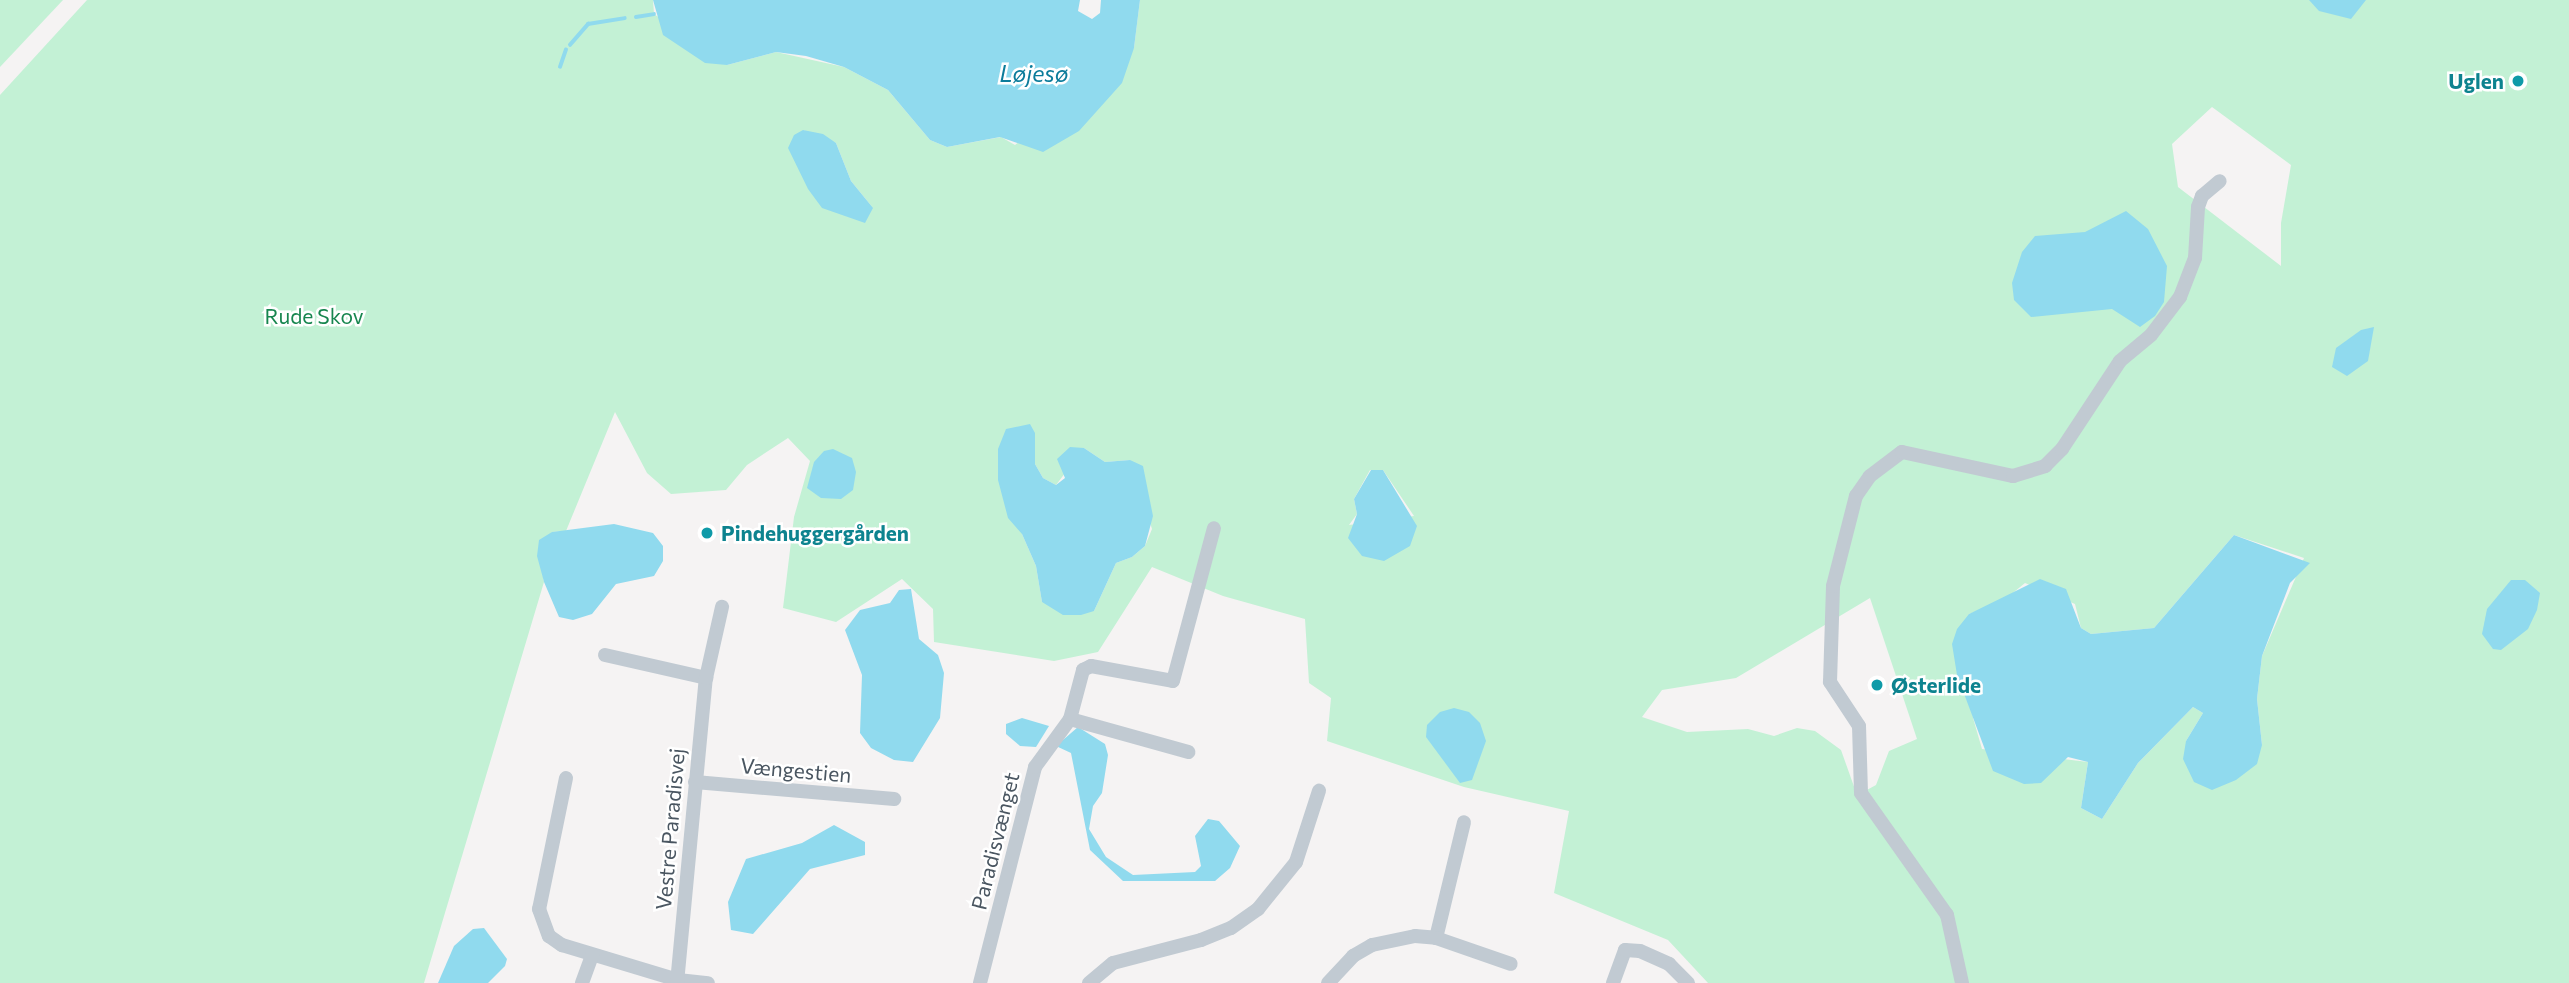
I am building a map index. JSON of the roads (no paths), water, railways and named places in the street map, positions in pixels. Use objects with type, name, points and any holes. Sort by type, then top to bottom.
[{"type":"street","points":[[1962,983],[1947,915],[1861,793],[1859,726],[1830,682],[1833,586],[1856,496],[1870,476],[1902,452],[2004,475],[2045,466],[2062,449],[2120,361],[2151,335],[2180,297],[2196,258],[2198,207],[2202,196],[2220,181]]},
{"type":"street","name":"Paradisvænget","points":[[980,983],[1035,766],[1070,719],[1083,670],[1091,666],[1173,681],[1214,527]]},
{"type":"street","name":"Vestre Paradisvej","points":[[678,982],[706,678],[722,607]]},
{"type":"street","points":[[606,656],[706,678]]},
{"type":"street","points":[[1070,719],[1188,752]]},
{"type":"street","points":[[566,778],[539,909],[549,936],[592,955],[678,982],[708,983]]},
{"type":"street","name":"Vængestien","points":[[695,782],[894,799]]},
{"type":"street","points":[[1089,983],[1113,963],[1201,940],[1231,928],[1258,909],[1296,862],[1319,791]]},
{"type":"street","points":[[1436,938],[1464,822]]},
{"type":"street","points":[[1328,983],[1353,956],[1372,945],[1415,936],[1436,938],[1511,964]]},
{"type":"street","points":[[1614,983],[1625,950],[1640,951],[1669,964],[1688,983]]},
{"type":"street","points":[[582,983],[592,955]]},
{"type":"water","name":"Løjesø","points":[[653,0],[1080,0],[1078,11],[1092,19],[1100,13],[1101,0],[1140,0],[1134,48],[1122,83],[1079,131],[1043,152],[1000,137],[947,147],[930,140],[888,90],[844,67],[806,56],[776,52],[727,65],[705,63],[663,35]]},
{"type":"water","points":[[2309,0],[2366,0],[2351,19],[2319,11]]},
{"type":"water","points":[[803,130],[823,134],[836,143],[851,181],[873,208],[865,223],[822,208],[808,189],[788,148],[794,135]]},
{"type":"water","points":[[2126,211],[2148,229],[2167,266],[2164,302],[2155,316],[2140,327],[2112,309],[2031,317],[2014,300],[2012,283],[2022,252],[2035,236],[2085,232]]},
{"type":"water","points":[[2374,327],[2368,361],[2347,376],[2332,367],[2336,348],[2361,330]]},
{"type":"water","points":[[1030,424],[1035,433],[1035,464],[1043,478],[1056,485],[1065,478],[1057,459],[1070,447],[1084,448],[1105,462],[1130,460],[1143,466],[1153,516],[1145,546],[1132,557],[1116,563],[1094,611],[1081,615],[1063,615],[1042,602],[1036,566],[1022,534],[1008,518],[998,480],[998,449],[1006,429]]},
{"type":"water","points":[[833,449],[852,458],[856,472],[853,490],[841,499],[821,498],[807,488],[814,462],[824,451]]},
{"type":"water","points":[[1371,470],[1383,470],[1417,526],[1410,546],[1384,561],[1362,556],[1348,538],[1357,514],[1354,499]]},
{"type":"water","points":[[614,524],[653,533],[663,546],[663,561],[654,576],[616,584],[592,614],[573,620],[559,617],[544,582],[537,556],[539,540],[552,532]]},
{"type":"water","points":[[2234,535],[2310,563],[2290,583],[2262,656],[2257,699],[2262,745],[2257,764],[2236,780],[2212,790],[2194,782],[2183,759],[2186,741],[2203,713],[2193,707],[2138,763],[2102,819],[2081,808],[2088,762],[2068,757],[2041,783],[2024,784],[1993,771],[1957,675],[1952,644],[1957,629],[1969,614],[2040,579],[2066,589],[2081,628],[2091,634],[2154,628]]},
{"type":"water","points":[[2511,580],[2525,580],[2540,593],[2537,610],[2528,629],[2501,650],[2493,649],[2482,634],[2487,609]]},
{"type":"water","points":[[911,589],[919,639],[938,655],[944,673],[940,718],[913,762],[894,760],[871,748],[860,733],[862,675],[845,630],[860,610],[890,603],[899,590]]},
{"type":"water","points":[[1454,708],[1469,712],[1480,723],[1486,741],[1472,780],[1460,783],[1426,737],[1427,725],[1440,712]]},
{"type":"water","points":[[1022,718],[1049,726],[1036,747],[1020,746],[1006,734],[1006,724]]},
{"type":"water","points":[[1078,727],[1105,744],[1108,755],[1102,793],[1093,806],[1089,829],[1106,857],[1133,875],[1195,872],[1201,866],[1195,836],[1208,819],[1219,821],[1240,846],[1230,868],[1215,881],[1123,881],[1090,850],[1071,753],[1056,746]]},
{"type":"water","points":[[834,825],[865,842],[865,855],[810,869],[753,934],[731,930],[728,902],[746,859],[802,843]]},
{"type":"water","points":[[484,928],[507,959],[505,966],[488,983],[438,983],[454,946],[473,929]]},
{"type":"waterway","points":[[636,17],[654,14]]},
{"type":"waterway","points":[[570,45],[588,24],[625,18]]},
{"type":"waterway","points":[[560,67],[566,50]]},
{"type":"place","name":"Uglen","points":[[2518,81]]},
{"type":"place","name":"Pindehuggergården","points":[[707,533]]},
{"type":"place","name":"Østerlide","points":[[1877,685]]},
{"type":"park label","name":"Rude Skov","points":[[314,316]]}]
